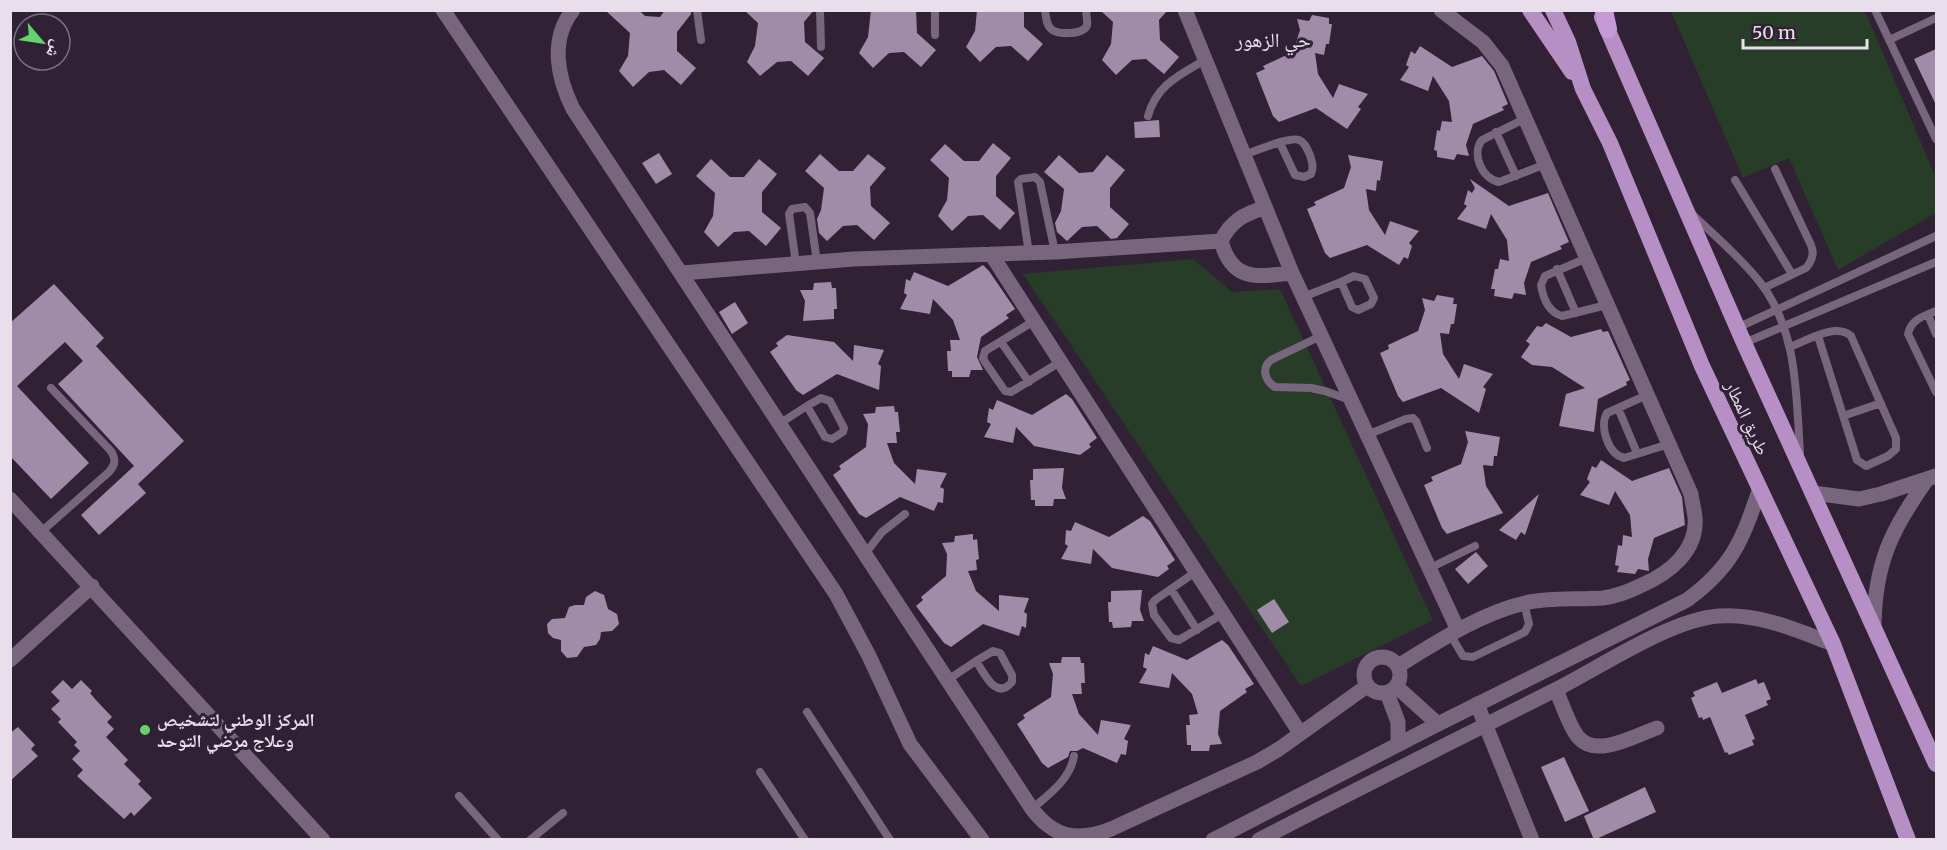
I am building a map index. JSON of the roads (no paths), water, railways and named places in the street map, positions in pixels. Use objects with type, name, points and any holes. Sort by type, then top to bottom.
[{"type":"highway","points":[[1530,10],[1583,89]]},
{"type":"highway","name":"طريق المطار","points":[[1553,10],[1568,42],[1583,89],[1610,143],[1702,366],[1833,644],[1908,840]]},
{"type":"highway","name":"طريق المطار","points":[[1598,10],[1740,335],[1936,764]]},
{"type":"highway","points":[[1604,10],[1608,29]]},
{"type":"street","points":[[443,10],[836,594],[869,656],[910,744],[982,840]]},
{"type":"street","points":[[573,10],[562,32],[559,47],[559,75],[565,93],[588,134],[682,273],[946,681],[1032,809],[1049,827],[1064,834],[1080,837],[1096,835],[1234,774],[1279,749],[1367,687]]},
{"type":"street","points":[[1185,10],[1292,273],[1430,568],[1454,632]]},
{"type":"street","points":[[1398,666],[1454,632],[1524,603],[1545,599],[1605,598],[1623,594],[1655,579],[1676,565],[1690,544],[1695,519],[1691,494],[1502,66],[1483,42],[1441,10]]},
{"type":"street","points":[[1264,208],[1240,217],[1226,232],[1221,241],[1225,254],[1233,266],[1240,271],[1258,276],[1292,273]]},
{"type":"street","points":[[682,273],[817,262],[1054,252],[1221,241]]},
{"type":"street","points":[[991,254],[1300,733]]},
{"type":"street","points":[[1814,494],[1859,499],[1931,478]]},
{"type":"street","points":[[1874,625],[1878,580],[1886,548],[1903,513],[1931,478]]},
{"type":"street","points":[[1213,840],[1477,704],[1687,600],[1724,568],[1738,547],[1759,491]]},
{"type":"street","points":[[10,499],[323,840]]},
{"type":"street","points":[[10,660],[92,586]]},
{"type":"street","points":[[1259,840],[1556,690],[1657,636],[1698,619],[1739,615],[1757,617],[1833,644]]},
{"type":"street","points":[[1649,620],[1657,636]]},
{"type":"street","points":[[1386,657],[1398,666],[1400,680],[1392,690],[1380,694],[1367,687],[1364,672],[1372,660],[1386,657]]},
{"type":"street","points":[[1392,690],[1438,724]]},
{"type":"street","points":[[1392,690],[1398,722],[1398,744]]},
{"type":"street","points":[[1556,690],[1577,736],[1587,744],[1610,745],[1657,728]]},
{"type":"street","points":[[1477,704],[1532,840]]},
{"type":"lane","points":[[697,10],[701,40]]},
{"type":"lane","points":[[820,10],[821,48]]},
{"type":"lane","points":[[935,10],[935,35]]},
{"type":"lane","points":[[1045,10],[1050,28],[1062,32],[1079,32],[1086,28],[1086,10]]},
{"type":"lane","points":[[1875,10],[1936,139]]},
{"type":"lane","points":[[1889,40],[1936,18]]},
{"type":"lane","points":[[1148,116],[1154,99],[1164,85],[1205,60]]},
{"type":"lane","points":[[1526,118],[1482,140],[1478,145],[1477,156],[1484,172],[1492,181],[1498,182],[1546,164]]},
{"type":"lane","points":[[1496,132],[1516,176]]},
{"type":"lane","points":[[1243,155],[1280,143],[1297,139],[1305,144],[1312,163],[1311,174],[1304,177],[1295,175],[1280,143]]},
{"type":"lane","points":[[1764,288],[1810,263],[1813,258],[1813,249],[1775,169]]},
{"type":"lane","points":[[1029,253],[1018,182],[1021,179],[1032,177],[1040,182],[1054,252]]},
{"type":"lane","points":[[1735,180],[1792,274]]},
{"type":"lane","points":[[1684,206],[1746,267],[1764,288],[1776,310],[1790,347],[1794,369],[1801,466]]},
{"type":"lane","points":[[796,264],[789,214],[792,209],[805,207],[810,213],[817,262]]},
{"type":"lane","points":[[1740,335],[1776,310],[1936,236]]},
{"type":"lane","points":[[1587,258],[1545,276],[1541,285],[1548,306],[1556,314],[1562,316],[1607,306]]},
{"type":"lane","points":[[1740,335],[1783,326],[1936,262]]},
{"type":"lane","points":[[1557,270],[1576,313]]},
{"type":"lane","points":[[1303,297],[1354,276],[1362,276],[1368,282],[1373,301],[1368,306],[1355,309],[1341,282]]},
{"type":"lane","points":[[1936,311],[1914,321],[1908,334],[1936,392]]},
{"type":"lane","points":[[1928,315],[1936,334]]},
{"type":"lane","points":[[1034,321],[985,351],[983,358],[1003,388],[1011,392],[1060,362]]},
{"type":"lane","points":[[1790,347],[1818,336],[1835,330],[1842,330],[1851,336],[1897,444],[1893,454],[1871,465],[1862,465],[1857,460],[1818,336]]},
{"type":"lane","points":[[1321,336],[1271,360],[1266,366],[1265,374],[1275,387],[1311,388],[1352,401]]},
{"type":"lane","points":[[1001,342],[1029,381]]},
{"type":"lane","points":[[41,532],[110,472],[115,461],[110,450],[51,388]]},
{"type":"lane","points":[[1647,395],[1607,414],[1603,424],[1612,449],[1614,453],[1623,458],[1669,444]]},
{"type":"lane","points":[[779,424],[807,406],[821,398],[830,401],[844,430],[832,439],[827,439],[807,406]]},
{"type":"lane","points":[[1843,416],[1881,403]]},
{"type":"lane","points":[[1618,408],[1637,453]]},
{"type":"lane","points":[[1367,435],[1413,418],[1418,424],[1427,448]]},
{"type":"lane","points":[[864,555],[882,532],[905,514]]},
{"type":"lane","points":[[1430,568],[1475,546]]},
{"type":"lane","points":[[1197,571],[1155,600],[1152,604],[1154,615],[1168,635],[1175,640],[1184,639],[1224,613]]},
{"type":"lane","points":[[1171,589],[1197,630]]},
{"type":"lane","points":[[1454,632],[1463,656],[1473,657],[1525,632],[1529,624],[1524,603]]},
{"type":"lane","points":[[946,681],[976,661],[990,652],[997,651],[1003,656],[1012,675],[1012,682],[1004,689],[994,687],[976,661]]},
{"type":"lane","points":[[807,712],[890,840]]},
{"type":"lane","points":[[1032,809],[1064,780],[1070,771],[1074,756]]},
{"type":"lane","points":[[760,772],[805,840]]},
{"type":"lane","points":[[459,796],[498,840]]},
{"type":"lane","points":[[530,840],[562,813]]},
{"type":"place","name":"المركز الوطني لتشخيص وعلاج مرضي التوحد","points":[[145,730]]},
{"type":"district","name":"حي الزهور","points":[[1273,40]]}]
